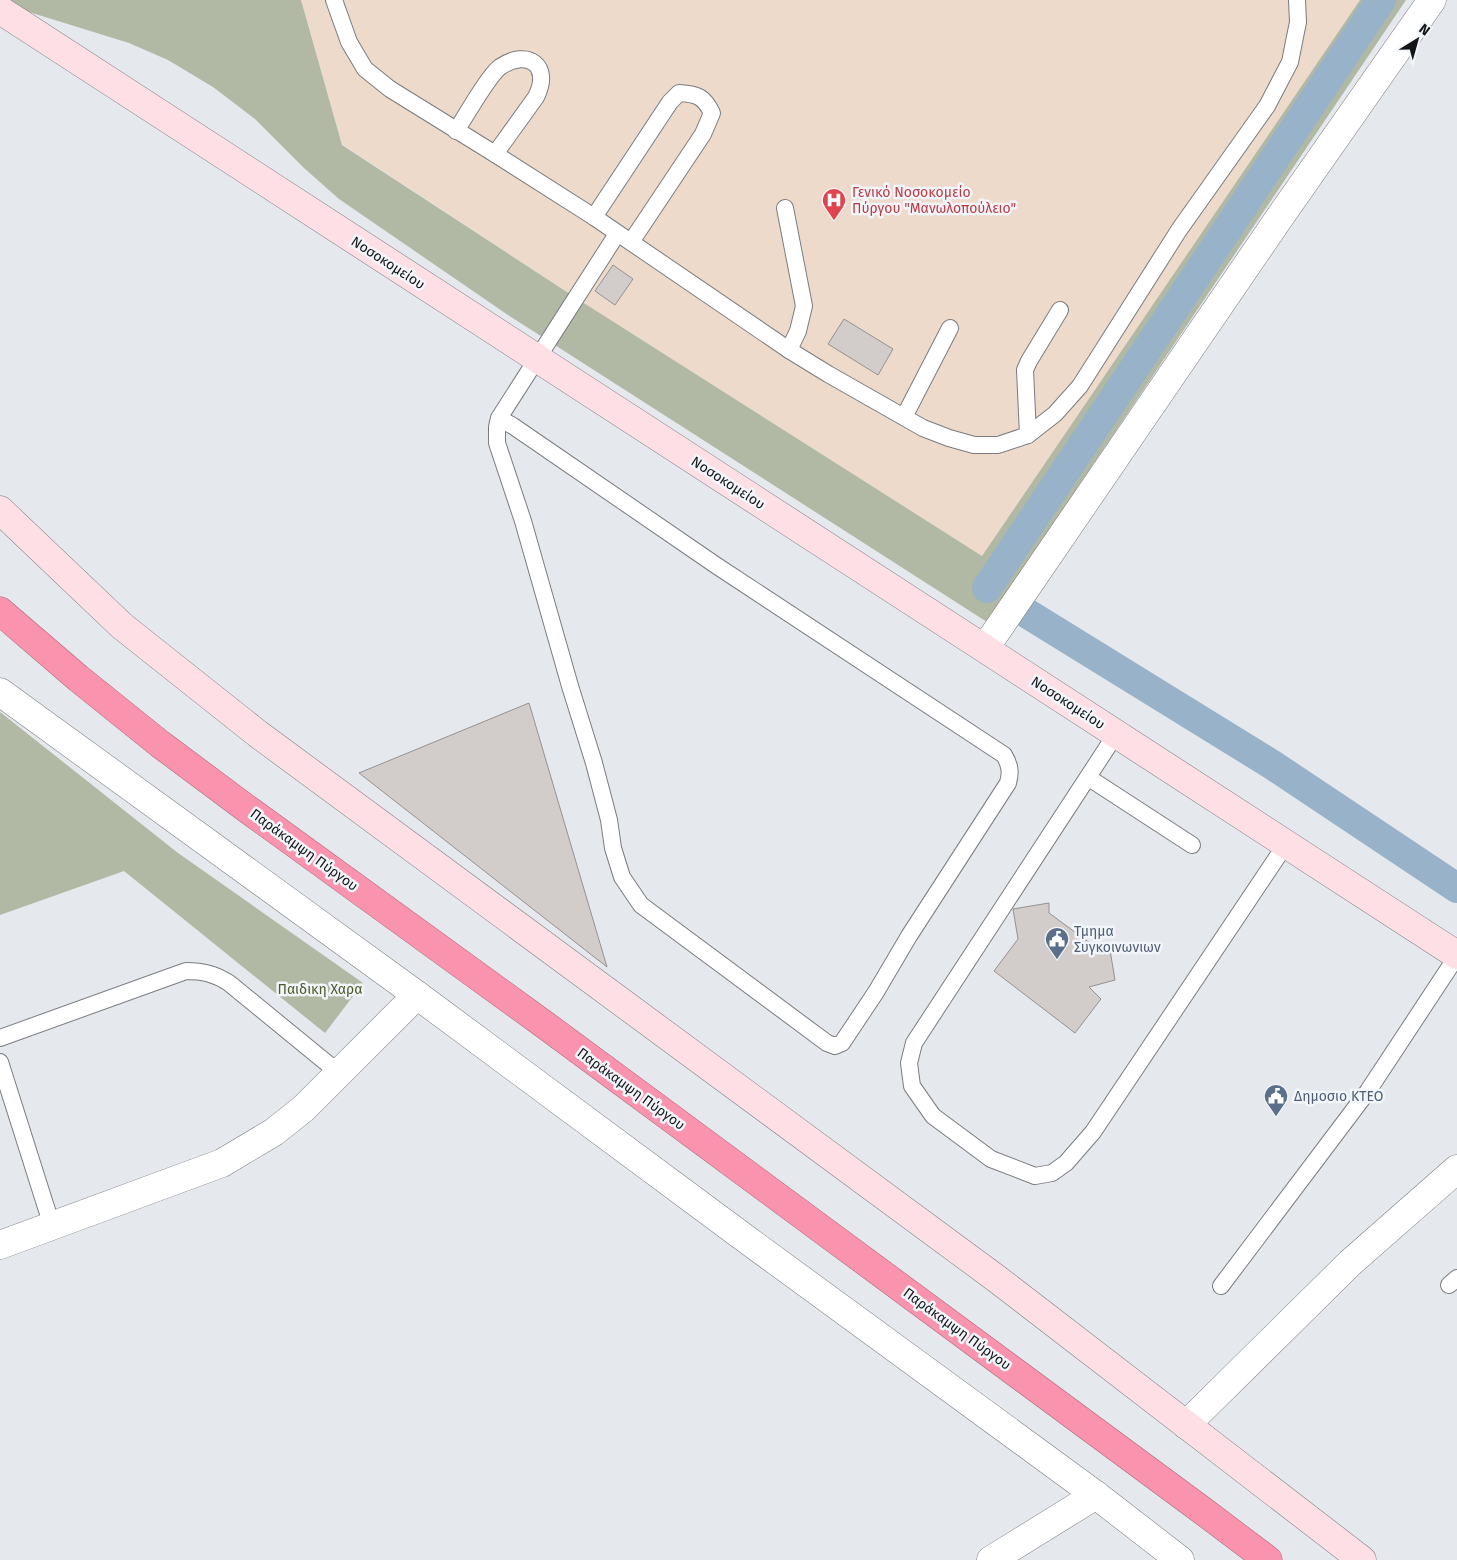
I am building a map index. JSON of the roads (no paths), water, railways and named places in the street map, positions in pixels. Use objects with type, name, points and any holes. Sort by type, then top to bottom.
[{"type":"highway","name":"Παράκαμψη Πύργου","points":[[0,611],[78,678],[160,744],[553,1031],[1268,1560]]},
{"type":"street","points":[[985,648],[1282,214],[1432,0]]},
{"type":"street","name":"Νοσοκομείου","points":[[0,10],[1457,955]]},
{"type":"street","points":[[0,510],[122,626],[258,734],[989,1274],[1362,1560]]},
{"type":"street","points":[[0,692],[417,995],[1096,1495],[1180,1560]]},
{"type":"street","points":[[0,1245],[222,1163],[274,1132],[304,1108],[417,995]]},
{"type":"street","points":[[1186,1425],[1350,1263],[1457,1170]]},
{"type":"street","points":[[991,1560],[1096,1495]]},
{"type":"lane","points":[[334,0],[349,42],[365,69],[390,89],[594,217],[789,350],[828,374],[923,428],[974,445],[998,445],[1028,435],[1056,414],[1080,386],[1179,230],[1267,106],[1290,62],[1298,22],[1297,0]]},
{"type":"lane","points":[[456,131],[499,68],[512,61],[522,59],[534,63],[541,73],[541,87],[536,97],[495,154]]},
{"type":"lane","points":[[499,418],[717,566],[997,750],[1009,762],[1010,773],[1008,783],[842,1043],[835,1046],[827,1043],[640,905],[622,876],[594,763],[523,521],[497,443],[497,427],[499,418],[536,359],[702,134],[712,113],[705,100],[692,94],[680,94],[670,102],[594,217]]},
{"type":"lane","points":[[785,208],[804,306],[798,331],[789,350]]},
{"type":"lane","points":[[1028,435],[1025,370],[1028,361],[1060,310]]},
{"type":"lane","points":[[904,417],[950,328]]},
{"type":"lane","points":[[1116,734],[914,1043],[909,1063],[912,1086],[933,1116],[991,1159],[1035,1176],[1052,1173],[1066,1163],[1093,1132],[1286,844]]},
{"type":"lane","points":[[1089,778],[1192,845]]},
{"type":"lane","points":[[1221,1286],[1368,1091],[1457,955]]},
{"type":"lane","points":[[0,1038],[186,970],[207,972],[229,983],[339,1073]]},
{"type":"lane","points":[[0,1062],[52,1226]]},
{"type":"waterway","points":[[987,588],[1381,0]]},
{"type":"waterway","points":[[1028,614],[1271,764],[1457,888]]},
{"type":"place","name":"Γενικό Νοσοκομείο Πύργου \"Μανωλοπούλειο\"","points":[[834,221]]},
{"type":"place","name":"Τμημα Συγκοινωνιων","points":[[1057,960]]},
{"type":"place","name":"Δημοσιο ΚΤΕΟ","points":[[1276,1117]]},
{"type":"park label","name":"Παιδικη Χαρα","points":[[320,989]]}]
